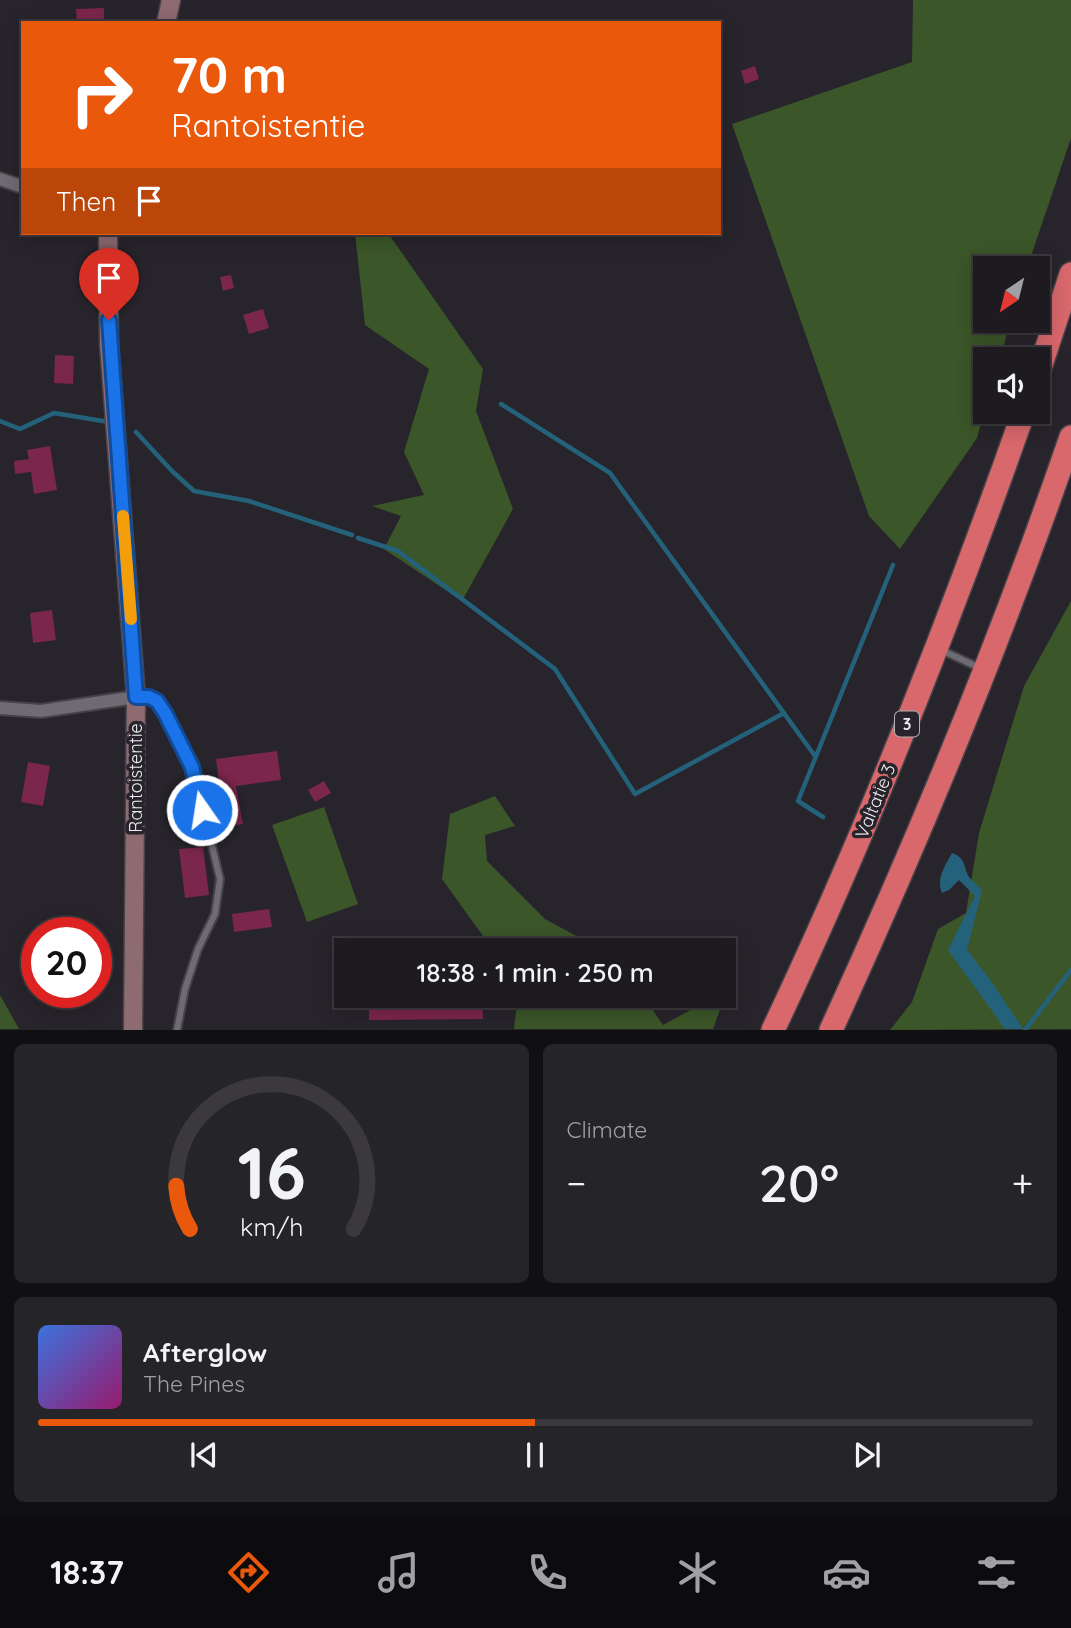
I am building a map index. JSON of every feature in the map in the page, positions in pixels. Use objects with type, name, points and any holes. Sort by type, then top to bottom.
[{"type":"highway","points":[[1047,347],[1071,274]]},
{"type":"highway","name":"Valtatie 3","points":[[773,1030],[850,862],[938,648],[1019,424]]},
{"type":"highway","points":[[831,1030],[895,887],[985,670],[1071,436]]},
{"type":"street","points":[[166,21],[171,0]]},
{"type":"street","points":[[0,179],[21,186]]},
{"type":"street","name":"Rantoistentie","points":[[108,235],[109,344],[136,697],[133,1030]]},
{"type":"street","points":[[0,708],[41,711],[136,697]]},
{"type":"lane","points":[[938,648],[985,670]]},
{"type":"lane","points":[[136,697],[149,697],[157,701],[192,767],[219,878],[215,914],[198,949],[185,989],[177,1030]]},
{"type":"green space","points":[[913,0],[1071,0],[1071,138],[1031,256],[973,256],[973,333],[1007,333],[1003,347],[973,347],[973,424],[981,424],[977,438],[900,549],[869,516],[732,124],[912,62]]},
{"type":"green space","points":[[355,235],[389,235],[483,369],[476,411],[513,509],[462,601],[384,549],[401,516],[372,506],[424,495],[404,452],[429,369],[365,325]]},
{"type":"green space","points":[[1071,601],[1071,1029],[890,1030],[912,1002],[938,929],[966,913],[979,833],[1024,686]]},
{"type":"green space","points":[[495,796],[515,826],[485,835],[487,861],[545,919],[580,938],[484,938],[442,879],[450,814]]},
{"type":"green space","points":[[324,807],[358,904],[307,922],[272,825]]},
{"type":"green space","points":[[0,995],[19,1029],[0,1029]]},
{"type":"green space","points":[[516,1008],[651,1008],[663,1025],[694,1008],[721,1008],[713,1029],[514,1029]]},
{"type":"water","points":[[952,853],[962,860],[969,877],[982,890],[967,950],[1023,1029],[1005,1029],[948,950],[975,896],[959,880],[942,893],[941,877]]},
{"type":"building","points":[[104,8],[104,21],[77,21],[76,9]]},
{"type":"building","points":[[755,66],[759,79],[745,84],[741,71]]},
{"type":"building","points":[[231,275],[234,288],[223,291],[220,277]]},
{"type":"building","points":[[263,309],[269,328],[249,334],[243,315]]},
{"type":"building","points":[[55,355],[74,356],[73,384],[54,383]]},
{"type":"building","points":[[50,446],[57,490],[34,494],[31,472],[15,474],[14,461],[29,459],[27,450]]},
{"type":"building","points":[[52,610],[56,640],[33,643],[30,613]]},
{"type":"building","points":[[277,751],[281,780],[236,786],[243,824],[214,829],[208,805],[222,802],[216,759]]},
{"type":"building","points":[[28,762],[50,766],[43,806],[21,802]]},
{"type":"building","points":[[324,781],[331,793],[315,802],[308,790]]},
{"type":"building","points":[[203,847],[209,895],[185,898],[179,849]]},
{"type":"building","points":[[269,909],[272,927],[234,932],[232,914]]},
{"type":"building","points":[[369,1008],[483,1008],[483,1019],[369,1020]]},
{"type":"waterway","points":[[501,404],[610,473],[815,756]]},
{"type":"waterway","points":[[0,421],[20,429],[54,413],[109,422]]},
{"type":"waterway","points":[[136,432],[194,491],[249,501],[352,535]]},
{"type":"waterway","points":[[358,538],[398,551],[555,669],[635,794],[784,713]]},
{"type":"waterway","points":[[823,817],[798,801],[893,565]]},
{"type":"waterway","points":[[1025,1030],[1071,970]]},
{"type":"slow traffic","points":[[123,516],[131,619]]},
{"type":"route","points":[[109,320],[136,697],[149,697],[157,701],[165,713],[192,767],[202,810]]}]
